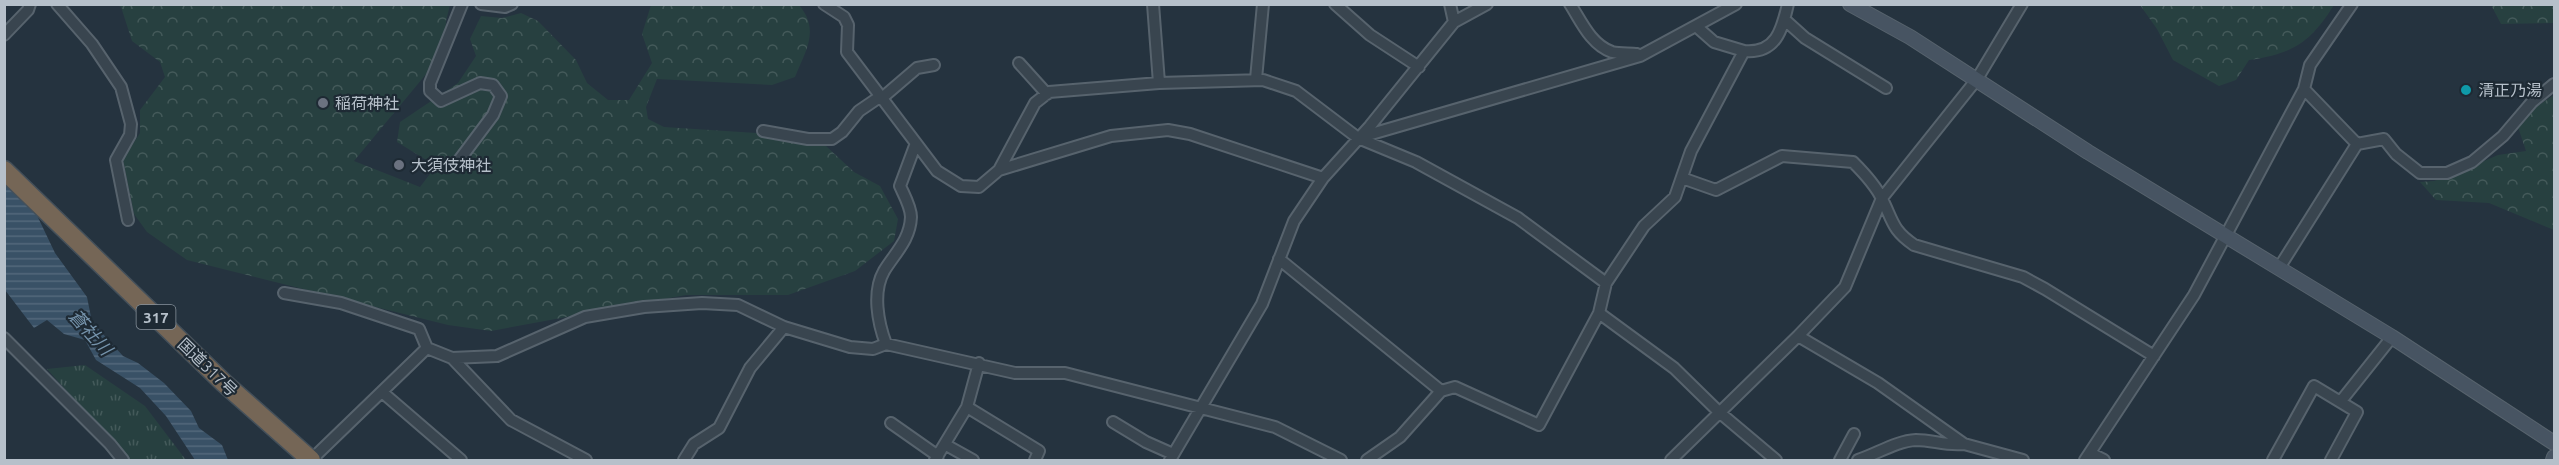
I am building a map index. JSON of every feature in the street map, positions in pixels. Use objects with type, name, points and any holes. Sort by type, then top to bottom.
[{"type":"highway","name":"国道317号","points":[[4,170],[224,383],[311,460]]},
{"type":"street","points":[[4,35],[28,10],[30,4]]},
{"type":"street","points":[[57,4],[92,44],[121,87],[131,124],[130,135],[116,160],[129,220]]},
{"type":"street","points":[[457,164],[493,115],[501,96],[493,85],[480,83],[441,101],[430,91],[429,83],[462,4]]},
{"type":"street","points":[[481,4],[505,7],[512,4]]},
{"type":"street","points":[[824,4],[844,17],[848,25],[847,52],[937,171],[961,186],[979,187],[999,170],[1035,103],[1047,93],[1159,83],[1263,80],[1296,91],[1358,138],[1416,162],[1518,218],[1606,283]]},
{"type":"street","points":[[844,17],[848,4]]},
{"type":"street","points":[[1153,4],[1159,83]]},
{"type":"street","points":[[1256,80],[1263,4]]},
{"type":"street","points":[[1335,4],[1370,35],[1419,67]]},
{"type":"street","points":[[1450,4],[1454,22]]},
{"type":"street","points":[[1113,422],[1171,458],[1198,408],[1262,304],[1294,221],[1323,178],[1419,67],[1454,22],[1487,4]]},
{"type":"street","points":[[1570,4],[1585,29],[1597,42],[1612,51],[1642,55]]},
{"type":"street","points":[[1358,138],[1642,55],[1736,4]]},
{"type":"street","points":[[1850,4],[1910,37],[2088,152],[2392,337],[2554,443]]},
{"type":"street","points":[[1671,460],[1845,287],[1882,198],[1977,79],[2022,4]]},
{"type":"street","points":[[2104,460],[2088,457],[2194,295],[2304,89],[2310,65],[2352,4]]},
{"type":"street","points":[[1697,27],[1714,42],[1744,51],[1758,52],[1773,43],[1785,20],[1787,5]]},
{"type":"street","points":[[1785,20],[1805,38],[1886,88]]},
{"type":"street","points":[[1367,460],[1400,437],[1441,391],[1455,387],[1539,425],[1599,313],[1606,283],[1644,226],[1675,197],[1691,151],[1744,51]]},
{"type":"street","points":[[1019,63],[1047,93]]},
{"type":"street","points":[[763,131],[808,139],[832,139],[842,132],[859,111],[882,97],[918,69],[934,64]]},
{"type":"street","points":[[2279,268],[2357,144],[2385,139],[2396,154],[2420,173],[2446,172],[2472,162],[2503,136],[2532,102],[2554,84]]},
{"type":"street","points":[[2304,89],[2357,144]]},
{"type":"street","points":[[999,170],[1111,136],[1168,130],[1190,134],[1323,178]]},
{"type":"street","points":[[886,344],[876,294],[883,272],[898,254],[909,231],[911,214],[900,186],[916,143]]},
{"type":"street","points":[[1682,178],[1716,190],[1782,156],[1853,162],[1882,198],[1889,217],[1901,236],[1914,245],[2023,278],[2046,289],[2154,356]]},
{"type":"street","points":[[1280,259],[1441,391]]},
{"type":"street","points":[[284,293],[341,303],[412,326],[419,329],[427,348],[452,358],[497,356],[585,316],[644,307],[702,303],[738,304],[784,327],[850,347],[873,349],[886,344],[979,363],[1015,373],[1065,373],[1275,427],[1341,460]]},
{"type":"street","points":[[1599,313],[1674,368],[1719,412],[1776,460]]},
{"type":"street","points":[[684,460],[694,444],[719,428],[750,368],[784,327]]},
{"type":"street","points":[[1798,336],[1878,383],[1964,444],[2023,460]]},
{"type":"street","points":[[2341,401],[2392,337]]},
{"type":"street","points":[[4,338],[110,444],[123,460]]},
{"type":"street","points":[[311,460],[427,348]]},
{"type":"street","points":[[452,358],[511,420],[586,460]]},
{"type":"street","points":[[891,423],[937,458],[967,407],[979,363]]},
{"type":"street","points":[[2273,460],[2314,386],[2357,412],[2331,460]]},
{"type":"street","points":[[382,393],[461,460]]},
{"type":"street","points":[[967,407],[1039,451],[1035,460]]},
{"type":"street","points":[[1840,460],[1854,434]]},
{"type":"street","points":[[1858,460],[1895,445],[1917,440],[1946,446],[1964,444]]},
{"type":"street","points":[[946,445],[973,460]]},
{"type":"green space","points":[[117,5],[450,5],[446,21],[445,47],[427,73],[354,161],[420,187],[436,166],[397,142],[400,122],[458,83],[476,56],[470,39],[481,16],[502,18],[521,13],[538,21],[576,60],[587,83],[608,100],[629,100],[652,63],[642,34],[651,5],[799,5],[809,23],[810,32],[807,49],[795,77],[772,85],[657,79],[646,107],[648,119],[664,127],[770,134],[826,146],[854,172],[880,186],[898,219],[894,241],[855,271],[788,295],[686,295],[491,331],[448,325],[187,260],[147,232],[134,214],[123,160],[140,133],[140,110],[165,77],[160,62],[132,41],[121,7]]},
{"type":"green space","points":[[2140,5],[2334,5],[2317,29],[2299,44],[2278,54],[2249,60],[2236,80],[2219,86],[2173,60],[2157,29]]},
{"type":"green space","points":[[2491,5],[2554,5],[2554,23],[2501,24]]},
{"type":"green space","points":[[2554,95],[2554,230],[2489,203],[2436,200],[2420,182],[2434,181],[2498,155],[2526,151],[2518,127],[2536,107]]},
{"type":"green space","points":[[85,365],[145,406],[186,460],[129,460],[47,369]]},
{"type":"water","name":"蒼社川","points":[[5,181],[33,207],[55,253],[87,297],[92,322],[123,356],[138,363],[164,383],[191,411],[199,428],[222,445],[228,460],[195,460],[166,416],[140,388],[96,360],[85,340],[64,334],[47,320],[34,328],[5,290]]},
{"type":"place","name":"清正乃湯","points":[[2466,90]]},
{"type":"place","name":"稲荷神社","points":[[323,103]]},
{"type":"place","name":"大須伎神社","points":[[399,165]]}]
